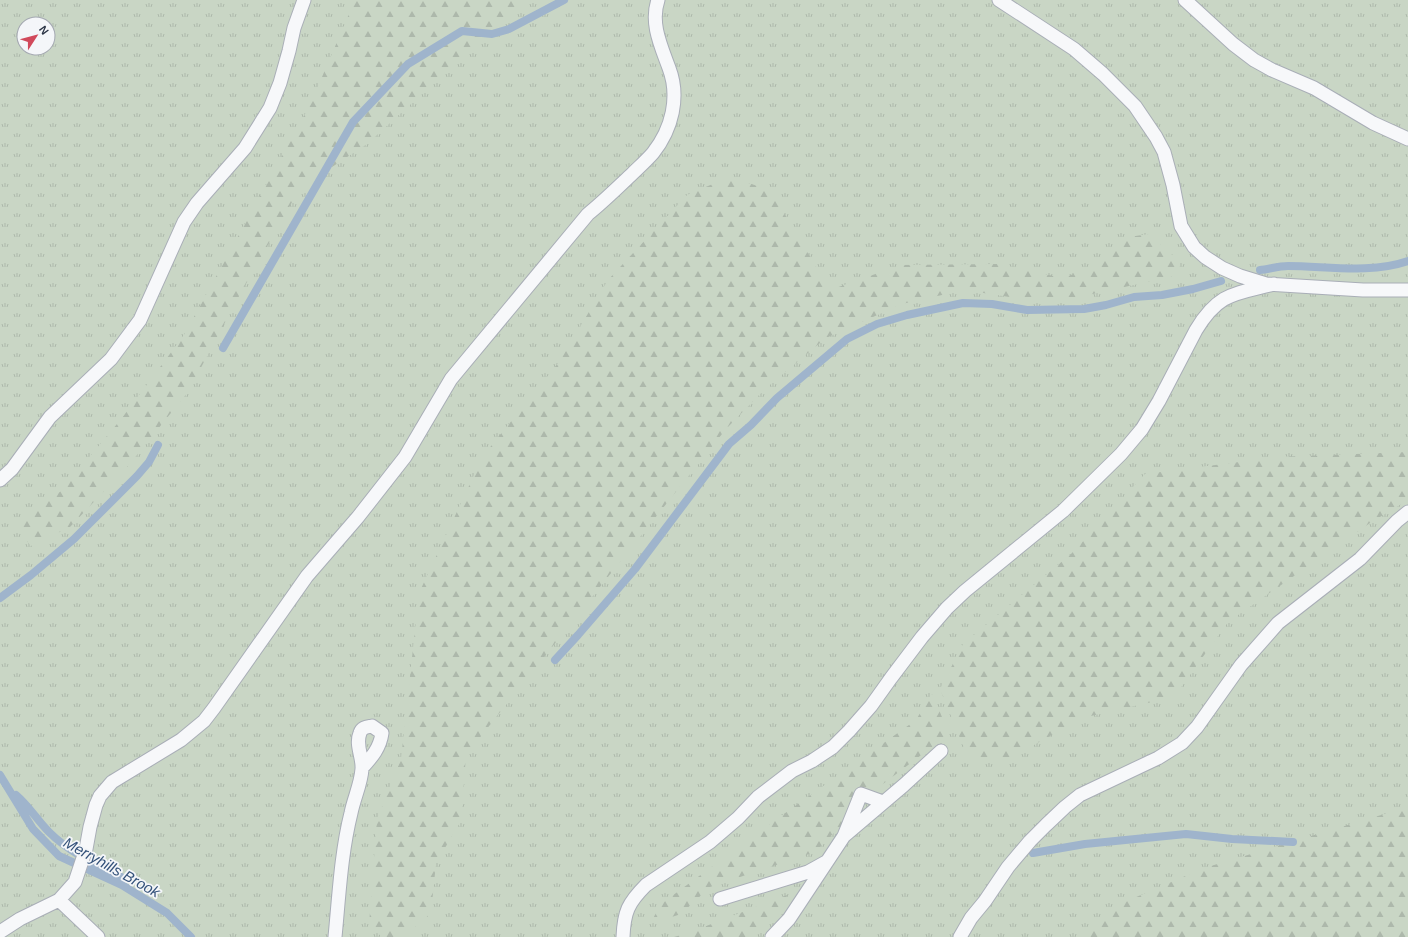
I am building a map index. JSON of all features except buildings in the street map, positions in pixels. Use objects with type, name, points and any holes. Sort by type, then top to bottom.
[{"type":"lane","points":[[0,480],[12,469],[50,417],[111,359],[140,320],[184,222],[201,198],[245,148],[270,108],[280,83],[294,28],[304,0]]},
{"type":"lane","points":[[0,932],[20,919],[59,900],[75,882],[86,849],[93,813],[100,796],[112,782],[181,740],[204,721],[307,576],[358,517],[405,457],[451,379],[588,214],[609,196],[653,153],[668,128],[672,116],[674,101],[672,76],[656,26],[655,8],[658,0]]},
{"type":"lane","points":[[999,0],[1074,49],[1103,74],[1135,106],[1156,137],[1164,152],[1173,185],[1181,226],[1194,247],[1205,257],[1222,268],[1240,276],[1266,284],[1363,290],[1408,290]]},
{"type":"lane","points":[[1185,0],[1233,44],[1254,60],[1272,70],[1314,88],[1373,122],[1408,138]]},
{"type":"lane","points":[[623,937],[626,914],[631,900],[646,885],[710,842],[758,797],[792,771],[812,761],[833,747],[871,706],[922,636],[947,608],[965,591],[1063,511],[1121,454],[1142,429],[1159,401],[1196,330],[1215,305],[1225,298],[1240,292],[1274,284]]},
{"type":"lane","points":[[960,937],[971,918],[985,901],[1008,867],[1030,841],[1051,820],[1080,795],[1158,758],[1182,743],[1197,727],[1241,665],[1278,623],[1372,549],[1397,521],[1408,512]]},
{"type":"lane","points":[[844,836],[941,751]]},
{"type":"lane","points":[[335,937],[345,850],[351,813],[360,784],[362,768]]},
{"type":"lane","points":[[772,937],[789,919],[844,836],[860,794],[883,802]]},
{"type":"lane","points":[[720,899],[808,872],[827,862]]},
{"type":"lane","points":[[59,900],[98,937]]},
{"type":"green space","points":[[0,0],[1408,0],[1408,937],[0,937]]},
{"type":"green space","points":[[355,0],[533,0],[458,61],[367,144],[300,188],[238,298],[188,392],[127,467],[70,527],[31,546],[13,525],[61,491],[122,418],[184,335],[310,105]]},
{"type":"green space","points":[[729,177],[770,190],[830,290],[901,265],[998,264],[1063,278],[1100,264],[1122,238],[1149,234],[1180,262],[1179,275],[1079,297],[1016,298],[964,290],[902,304],[826,338],[766,388],[726,429],[466,755],[461,821],[436,863],[431,913],[404,937],[382,937],[369,925],[377,819],[401,759],[419,593],[483,456],[559,362],[608,280],[687,195]]},
{"type":"green space","points":[[1408,452],[1408,500],[1370,523],[1228,622],[1174,697],[1082,718],[1009,759],[968,758],[940,689],[963,644],[1071,554],[1145,474],[1277,457]]},
{"type":"green space","points":[[932,693],[949,734],[879,787],[815,852],[710,887],[681,914],[650,924],[661,904],[916,720]]},
{"type":"green space","points":[[1408,807],[1408,937],[1080,937],[1127,901],[1204,868]]},
{"type":"green space","points":[[787,895],[781,912],[755,937],[674,937],[688,933]]},
{"type":"waterway","points":[[223,348],[353,122],[408,64],[462,31],[492,34],[509,29],[564,0]]},
{"type":"waterway","points":[[1260,270],[1281,266],[1364,268],[1394,265],[1408,261]]},
{"type":"waterway","points":[[555,660],[635,569],[729,444],[751,425],[777,398],[847,339],[877,324],[907,315],[963,303],[992,304],[1027,310],[1084,309],[1106,305],[1134,297],[1162,295],[1193,289],[1221,281]]},
{"type":"waterway","points":[[0,598],[31,575],[74,539],[137,476],[149,462],[158,445]]},
{"type":"waterway","name":"Merryhills Brook","points":[[0,775],[33,829],[59,856],[122,885],[167,913],[191,937]]},
{"type":"waterway","points":[[16,795],[49,832],[66,846],[84,858],[123,878]]},
{"type":"waterway","points":[[1033,853],[1085,844],[1186,834],[1232,839],[1293,842]]}]
